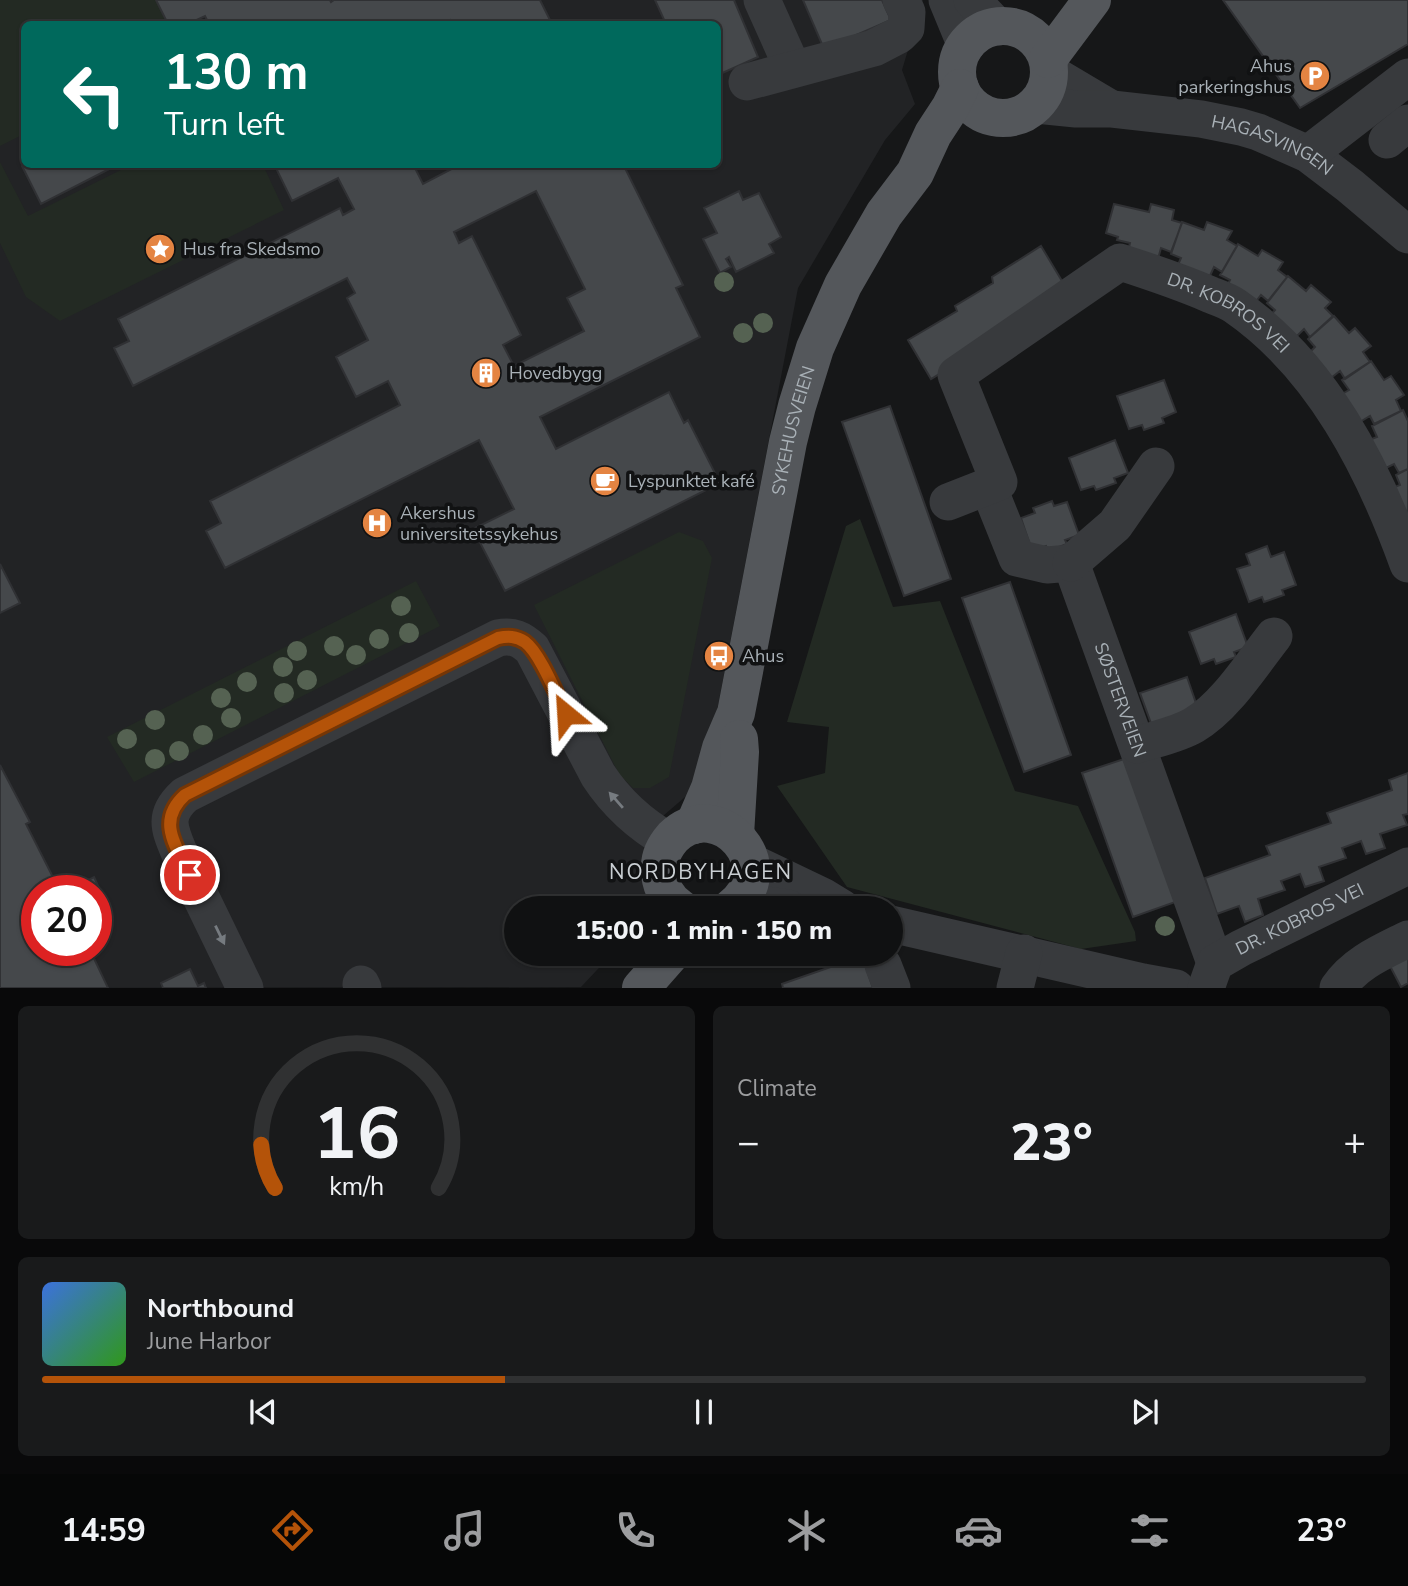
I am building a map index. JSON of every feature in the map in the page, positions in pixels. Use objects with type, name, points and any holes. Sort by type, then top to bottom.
[{"type":"main road","points":[[1073,0],[1040,20],[997,19],[966,46],[958,66],[958,77],[960,88],[972,105],[989,116],[1019,116],[1093,0]]},
{"type":"main road","points":[[997,19],[1030,34],[1038,41],[1044,50],[1044,79]]},
{"type":"main road","name":"SYKEHUSVEIEN","points":[[666,896],[660,875],[663,852],[682,833],[709,788],[721,748],[736,713],[788,442],[807,372],[823,327],[847,276],[884,214],[915,173],[933,134],[960,88]]},
{"type":"main road","name":"SYKEHUSVEIEN","points":[[915,173],[962,134],[989,116]]},
{"type":"main road","name":"SYKEHUSVEIEN","points":[[736,713],[743,848],[751,875],[748,889],[742,896]]},
{"type":"main road","points":[[682,833],[705,824],[716,825],[743,848]]},
{"type":"main road","points":[[629,988],[638,966]]},
{"type":"main road","points":[[641,988],[660,966]]},
{"type":"street","points":[[762,0],[793,69]]},
{"type":"street","points":[[747,82],[874,48],[899,35],[906,28],[907,12],[901,0]]},
{"type":"street","points":[[947,0],[966,46]]},
{"type":"street","points":[[1308,154],[1408,77]]},
{"type":"street","name":"HAGASVINGEN","points":[[1044,79],[1076,109],[1112,109],[1201,119],[1258,132],[1308,154],[1408,234]]},
{"type":"street","name":"DR. KOBROS VEI","points":[[988,486],[999,482],[956,375],[1120,262],[1183,283],[1233,305],[1277,340],[1310,377],[1338,416],[1363,459],[1392,519],[1408,564]]},
{"type":"street","points":[[948,502],[988,486],[1017,558],[1047,565],[1071,563],[1115,525],[1156,466]]},
{"type":"street","name":"SØSTERVEIEN","points":[[1071,563],[1137,745],[1211,975]]},
{"type":"street","points":[[1137,745],[1194,725],[1224,700],[1274,636]]},
{"type":"street","points":[[246,988],[170,830],[171,812],[177,802],[185,795],[498,638],[518,638],[532,649],[608,791],[630,814],[682,833]]},
{"type":"street","points":[[743,848],[822,896]]},
{"type":"street","name":"DR. KOBROS VEI","points":[[1211,975],[1241,948],[1408,866]]},
{"type":"street","points":[[903,928],[1020,970],[1154,986]]},
{"type":"street","points":[[1351,984],[1361,964],[1408,939]]},
{"type":"shaded area","name":"Akershus universitetssykehus","points":[[0,0],[923,0],[902,70],[915,104],[885,140],[798,288],[708,758],[699,785],[642,834],[652,896],[504,896],[504,966],[601,966],[581,987],[0,988]]},
{"type":"shaded area","points":[[0,0],[156,0],[166,21],[21,21],[21,136],[0,146]]},
{"type":"shaded area","points":[[0,162],[28,216],[125,168],[264,168],[284,210],[60,321],[26,297],[0,243]]},
{"type":"shaded area","points":[[860,519],[893,607],[940,601],[1015,791],[1078,806],[1135,932],[1136,941],[1081,949],[903,902],[903,896],[881,896],[847,887],[777,786],[825,773],[829,727],[787,722],[846,526]]},
{"type":"shaded area","points":[[679,532],[703,541],[712,558],[669,777],[650,788],[633,788],[619,774],[534,605]]},
{"type":"shaded area","points":[[416,581],[440,626],[134,782],[107,737]]},
{"type":"building","points":[[156,0],[540,0],[550,21],[208,21],[205,16],[194,21],[166,21]]},
{"type":"building","points":[[655,0],[734,0],[758,57],[721,74],[721,21],[665,21]]},
{"type":"building","points":[[803,0],[882,0],[891,20],[824,49]]},
{"type":"building","name":"Ahus parkeringshus","points":[[1223,0],[1408,0],[1408,44],[1300,108]]},
{"type":"building","points":[[23,168],[111,168],[41,204]]},
{"type":"building","name":"Hovedbygg","points":[[276,168],[415,168],[423,184],[453,168],[625,168],[683,285],[676,288],[700,337],[540,417],[556,449],[669,392],[684,423],[688,420],[720,483],[505,591],[473,529],[514,509],[479,440],[225,568],[206,531],[221,523],[210,501],[400,405],[388,381],[356,397],[336,357],[368,340],[347,298],[355,293],[347,278],[133,386],[114,348],[129,341],[118,319],[340,208],[343,215],[354,209],[338,178],[292,201]],"holes":[[[536,191],[585,289],[567,298],[584,331],[514,366],[503,345],[521,335],[472,236],[459,243],[454,232]]]},
{"type":"building","points":[[739,191],[743,200],[759,193],[781,237],[769,244],[774,253],[736,272],[729,257],[726,259],[731,267],[720,273],[703,239],[717,233],[704,208]]},
{"type":"building","points":[[1114,204],[1149,212],[1151,204],[1174,210],[1172,220],[1182,223],[1171,252],[1161,248],[1158,259],[1128,251],[1130,243],[1117,240],[1118,237],[1106,233]]},
{"type":"building","points":[[1182,222],[1204,230],[1207,222],[1232,231],[1227,240],[1237,246],[1222,272],[1214,267],[1209,278],[1177,267],[1181,258],[1171,254]]},
{"type":"building","points":[[1238,244],[1258,256],[1262,250],[1283,262],[1278,270],[1287,277],[1268,301],[1261,295],[1254,304],[1226,288],[1230,280],[1220,275]]},
{"type":"building","points":[[1041,246],[1065,286],[982,348],[931,379],[908,340],[957,311],[955,306],[993,283],[992,277]]},
{"type":"building","points":[[1288,276],[1306,291],[1311,285],[1331,302],[1325,308],[1333,316],[1310,337],[1304,329],[1295,338],[1269,317],[1275,310],[1267,303]]},
{"type":"building","points":[[1334,316],[1349,333],[1355,328],[1371,346],[1363,352],[1370,362],[1345,379],[1340,371],[1331,378],[1309,353],[1315,347],[1308,339]]},
{"type":"building","points":[[1371,361],[1384,380],[1391,376],[1404,395],[1396,400],[1401,411],[1374,424],[1370,416],[1360,422],[1342,394],[1349,390],[1342,380]]},
{"type":"building","points":[[1164,380],[1176,412],[1162,418],[1164,423],[1144,430],[1142,425],[1129,429],[1117,396]]},
{"type":"building","points":[[890,406],[951,579],[904,596],[842,422]]},
{"type":"building","points":[[1403,410],[1408,421],[1408,469],[1399,473],[1394,464],[1384,469],[1369,440],[1377,437],[1372,426]]},
{"type":"building","points":[[1115,440],[1128,473],[1114,478],[1116,483],[1096,490],[1094,486],[1081,490],[1069,458]]},
{"type":"building","points":[[1408,469],[1408,517],[1392,488],[1400,485],[1396,475]]},
{"type":"building","points":[[1052,501],[1054,506],[1067,502],[1079,535],[1065,540],[1067,544],[1048,551],[1046,546],[1032,551],[1021,518],[1035,513],[1033,508]]},
{"type":"building","points":[[1267,546],[1271,557],[1284,552],[1296,585],[1282,590],[1284,595],[1264,602],[1262,597],[1249,602],[1237,569],[1250,565],[1246,554]]},
{"type":"building","points":[[0,564],[20,603],[0,613]]},
{"type":"building","points":[[1010,582],[1071,755],[1024,772],[962,598]]},
{"type":"building","points":[[1236,614],[1248,647],[1234,652],[1236,657],[1216,664],[1214,659],[1201,664],[1189,632]]},
{"type":"building","points":[[1187,677],[1198,709],[1152,726],[1140,693]]},
{"type":"building","points":[[1130,757],[1181,900],[1133,917],[1082,773]]},
{"type":"building","points":[[0,765],[30,822],[26,824],[52,875],[21,875],[21,966],[98,966],[108,988],[0,988]]},
{"type":"building","points":[[1408,773],[1408,814],[1403,815],[1407,825],[1380,834],[1385,848],[1366,854],[1361,841],[1342,848],[1346,858],[1319,867],[1324,881],[1305,887],[1300,874],[1281,881],[1285,890],[1258,899],[1263,915],[1245,922],[1239,906],[1217,914],[1205,878],[1270,855],[1266,846],[1331,823],[1327,813],[1392,790],[1389,780]]},
{"type":"building","points":[[1408,956],[1408,983],[1401,987],[1390,966]]},
{"type":"building","points":[[833,966],[865,966],[873,988],[783,988],[782,984]]},
{"type":"building","points":[[190,969],[198,986],[204,983],[206,988],[163,988],[161,983]]},
{"type":"place","name":"Ahus parkeringshus","points":[[1315,76]]},
{"type":"place","name":"Hus fra Skedsmo","points":[[160,249]]},
{"type":"place","name":"Hovedbygg","points":[[486,373]]},
{"type":"place","name":"Lyspunktet kafé","points":[[605,481]]},
{"type":"place","name":"Akershus universitetssykehus","points":[[377,523]]},
{"type":"place","name":"Ahus","points":[[719,656]]},
{"type":"district","name":"NORDBYHAGEN","points":[[701,872]]},
{"type":"route","points":[[190,875],[170,830],[169,820],[177,802],[185,795],[498,638],[518,638],[532,649],[566,714]]}]
